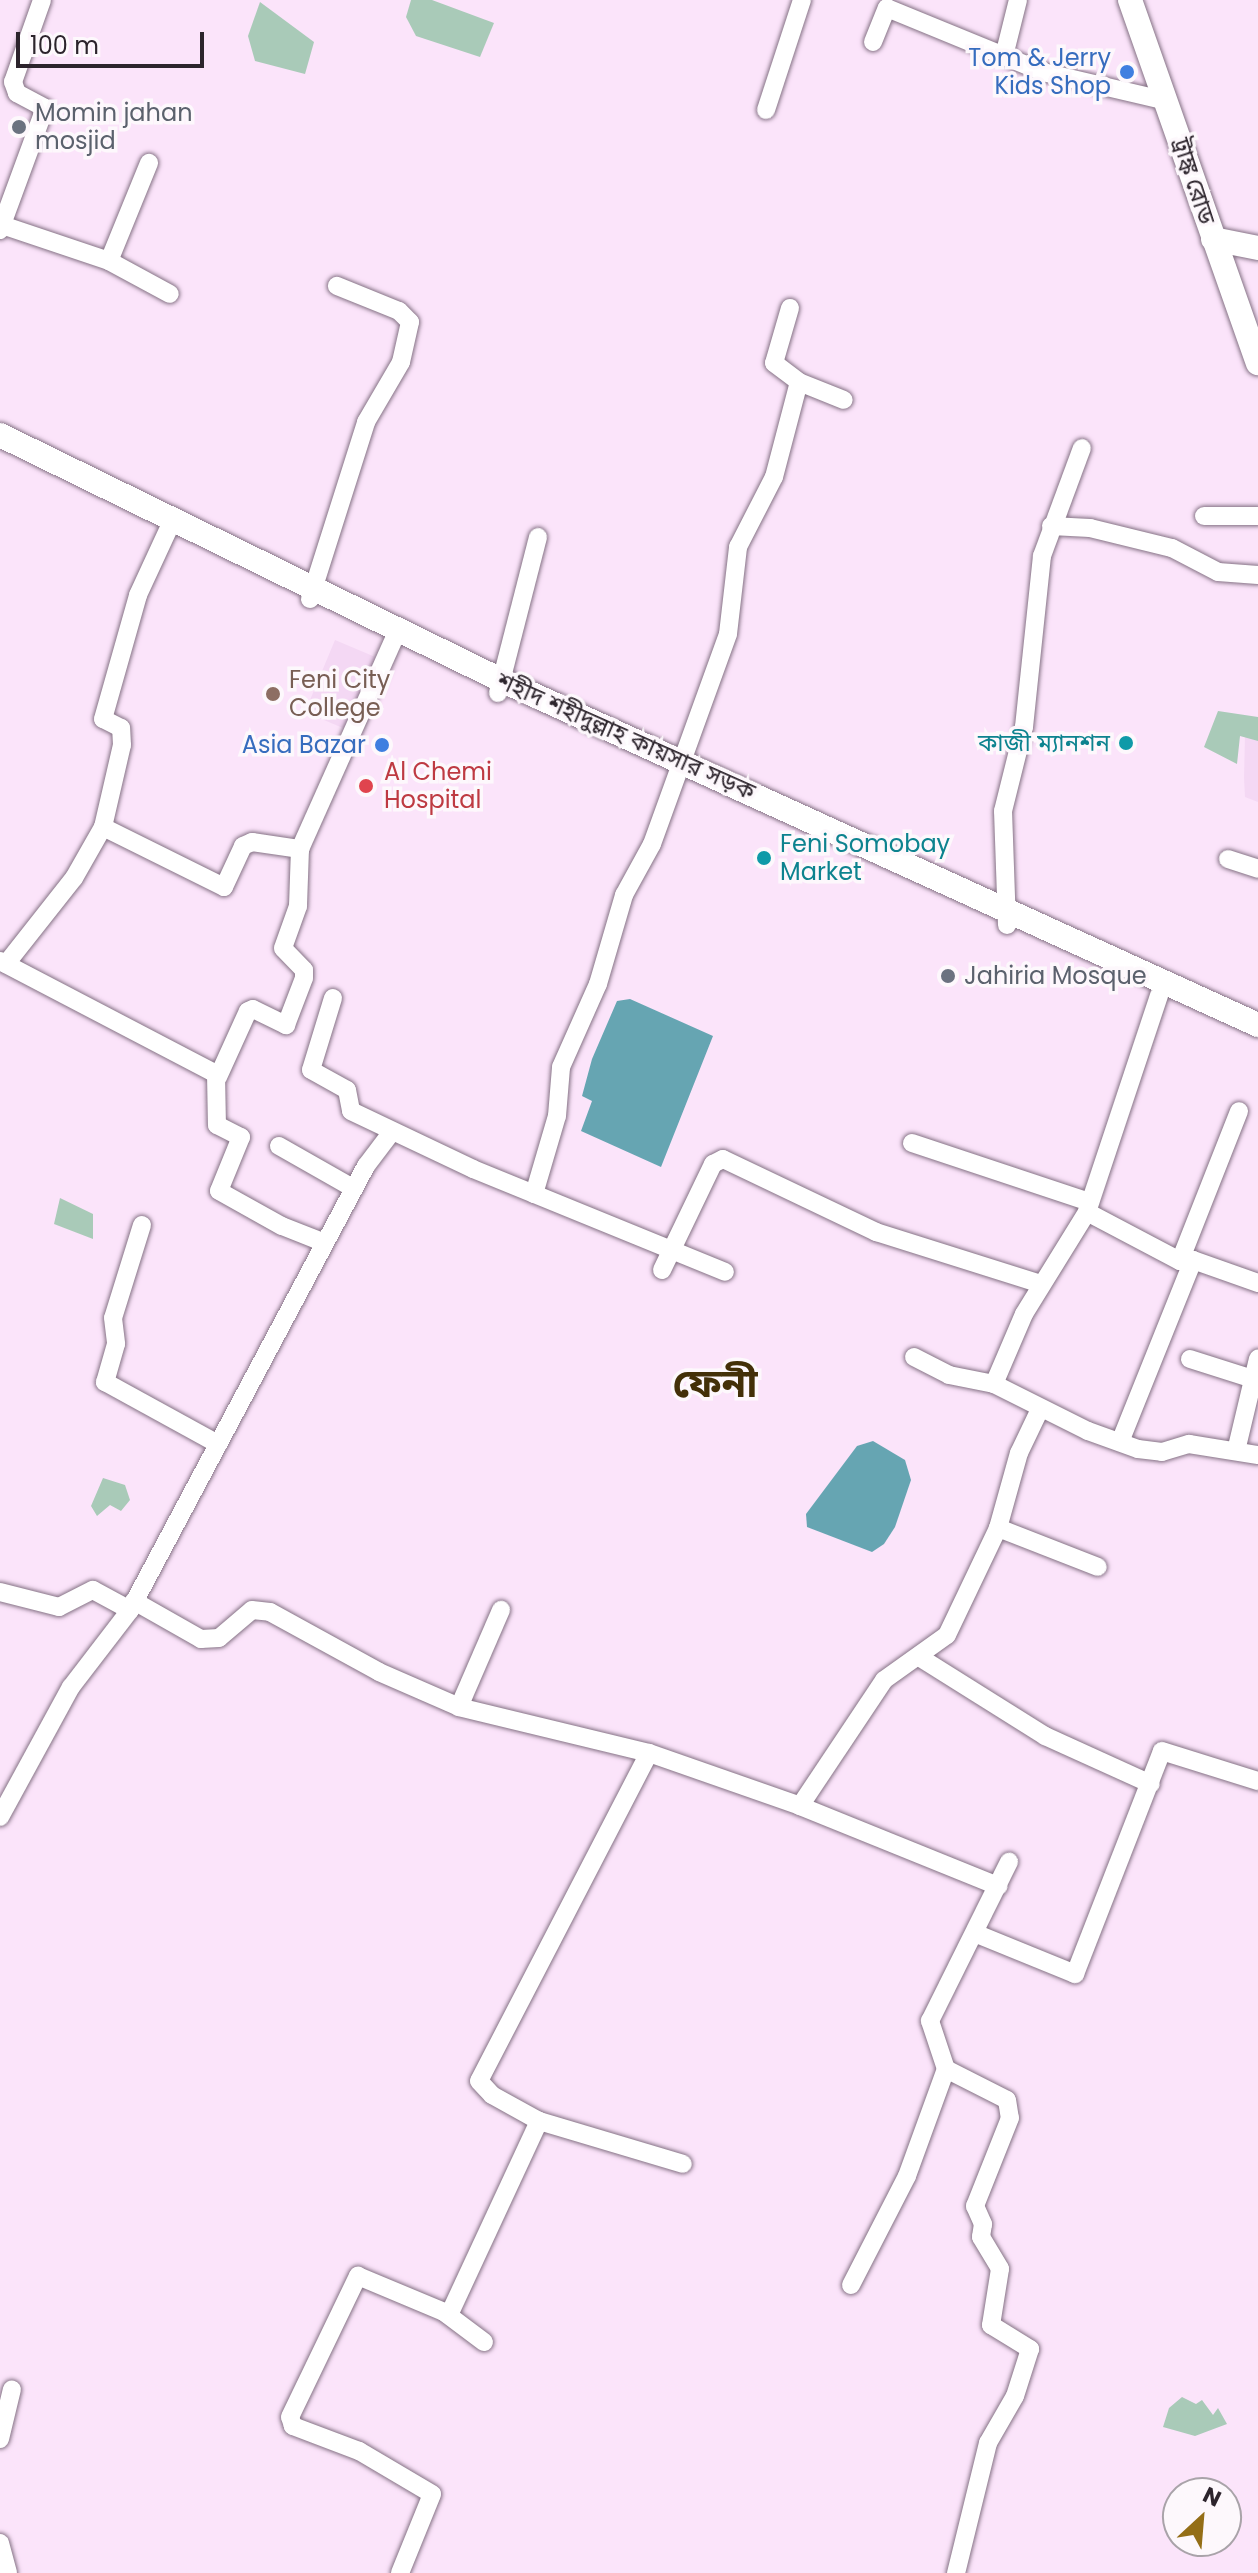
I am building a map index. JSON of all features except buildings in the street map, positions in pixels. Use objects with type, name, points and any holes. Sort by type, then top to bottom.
[{"type":"main road","name":"ট্রাঙ্ক রোড","points":[[1130,0],[1222,241],[1258,318]]},
{"type":"main road","name":"ট্রাঙ্ক রোড","points":[[1144,0],[1258,363]]},
{"type":"main road","points":[[1222,241],[1258,248]]},
{"type":"main road","name":"শহীদ শহীদুল্লাহ কায়সার সড়ক","points":[[0,435],[500,686]]},
{"type":"main road","name":"শহীদ শহীদুল্লাহ কায়সার সড়ক","points":[[0,447],[168,530],[313,592],[393,641],[500,686],[1007,917],[1258,1025]]},
{"type":"main road","name":"শহীদ শহীদুল্লাহ কায়সার সড়ক","points":[[1007,917],[1159,995],[1258,1037]]},
{"type":"street","points":[[42,0],[13,82],[17,93],[45,108],[1,228],[109,261],[170,294]]},
{"type":"street","points":[[766,110],[802,0]]},
{"type":"street","points":[[1004,56],[1018,0]]},
{"type":"street","points":[[873,42],[887,8],[1004,56],[1115,93],[1167,101]]},
{"type":"street","points":[[109,261],[149,163]]},
{"type":"street","points":[[313,592],[366,422],[401,362],[410,322],[399,311],[337,286]]},
{"type":"street","points":[[790,308],[774,363],[799,382],[844,400]]},
{"type":"street","points":[[534,1194],[557,1116],[561,1067],[598,984],[624,895],[652,844],[728,634],[738,547],[774,477],[799,382]]},
{"type":"street","points":[[1007,917],[1003,811],[1024,727],[1042,556],[1082,448]]},
{"type":"street","points":[[1204,516],[1258,516]]},
{"type":"street","points":[[1051,526],[1090,528],[1172,548],[1218,572],[1258,575]]},
{"type":"street","points":[[168,530],[138,595],[103,719],[121,728],[122,745],[103,827],[74,878],[3,962],[218,1077]]},
{"type":"street","points":[[500,686],[538,537]]},
{"type":"street","points":[[325,1243],[219,1191],[241,1137],[215,1120],[218,1077],[248,1011],[253,1009],[286,1025],[304,978],[304,970],[283,948],[298,906],[300,849],[393,641]]},
{"type":"street","points":[[103,827],[224,887],[243,846],[252,842],[300,849]]},
{"type":"street","points":[[1228,859],[1258,869]]},
{"type":"street","points":[[994,1384],[1041,1284],[1088,1207],[1159,995]]},
{"type":"street","points":[[333,998],[311,1070],[347,1090],[351,1111],[391,1133],[725,1272]]},
{"type":"street","points":[[1120,1442],[1239,1111]]},
{"type":"street","points":[[0,1817],[71,1687],[132,1606],[353,1188],[391,1133]]},
{"type":"street","points":[[912,1143],[1088,1207],[1187,1261],[1258,1283]]},
{"type":"street","points":[[279,1146],[353,1188]]},
{"type":"street","points":[[662,1270],[713,1164],[723,1159],[876,1232],[1041,1284]]},
{"type":"street","points":[[142,1225],[113,1318],[116,1344],[105,1382],[218,1444]]},
{"type":"street","points":[[914,1357],[949,1375],[994,1384],[1040,1409],[1120,1442],[1162,1452],[1189,1444],[1258,1455]]},
{"type":"street","points":[[1190,1359],[1253,1379]]},
{"type":"street","points":[[1236,1451],[1258,1359]]},
{"type":"street","points":[[800,1806],[884,1680],[947,1635],[998,1528],[1019,1453],[1040,1409]]},
{"type":"street","points":[[998,1528],[1098,1567]]},
{"type":"street","points":[[0,1592],[59,1607],[93,1590],[201,1639],[219,1638],[252,1610],[270,1612],[379,1672],[459,1707],[649,1753],[800,1806],[998,1886]]},
{"type":"street","points":[[459,1707],[501,1610]]},
{"type":"street","points":[[919,1657],[1045,1736],[1151,1784]]},
{"type":"street","points":[[977,1934],[1075,1974],[1162,1751],[1258,1781]]},
{"type":"street","points":[[649,1753],[480,2075],[492,2095],[539,2121],[683,2164]]},
{"type":"street","points":[[851,2285],[907,2176],[946,2069],[930,2021],[977,1934],[1009,1862]]},
{"type":"street","points":[[946,2069],[1007,2100],[1010,2118],[975,2206],[983,2224],[981,2237],[1000,2269],[991,2325],[1030,2349],[1015,2396],[988,2443],[956,2573]]},
{"type":"street","points":[[449,2315],[539,2121]]},
{"type":"street","points":[[400,2573],[432,2494],[359,2451],[293,2426],[290,2417],[358,2276],[449,2315],[484,2342]]},
{"type":"street","points":[[0,2439],[12,2389]]},
{"type":"street","points":[[0,2543],[8,2573]]},
{"type":"shaded area","points":[[335,640],[380,659],[350,731],[305,712]]},
{"type":"shaded area","points":[[1258,735],[1258,802],[1245,797],[1244,778],[1245,736]]},
{"type":"green space","points":[[411,0],[432,0],[494,23],[480,57],[416,36],[406,17]]},
{"type":"green space","points":[[260,2],[314,42],[305,74],[255,61],[248,36]]},
{"type":"green space","points":[[1218,711],[1258,717],[1258,741],[1240,736],[1237,764],[1204,747]]},
{"type":"green space","points":[[60,1198],[93,1214],[93,1239],[54,1224]]},
{"type":"green space","points":[[103,1478],[125,1485],[130,1500],[121,1511],[110,1505],[97,1516],[91,1506]]},
{"type":"green space","points":[[1182,2397],[1196,2404],[1202,2400],[1213,2415],[1218,2408],[1227,2424],[1195,2436],[1163,2427],[1169,2408]]},
{"type":"water","points":[[630,999],[713,1036],[661,1167],[581,1131],[592,1101],[582,1096],[592,1059],[617,1001]]},
{"type":"water","points":[[873,1441],[905,1460],[911,1480],[895,1527],[884,1544],[872,1552],[807,1527],[806,1514],[857,1446]]},
{"type":"place","name":"Tom & Jerry Kids Shop","points":[[1127,72]]},
{"type":"place","name":"Momin jahan mosjid","points":[[19,127]]},
{"type":"place","name":"Feni City College","points":[[273,694]]},
{"type":"place","name":"কাজী ম্যানশন","points":[[1126,743]]},
{"type":"place","name":"Asia Bazar","points":[[382,745]]},
{"type":"place","name":"Al Chemi Hospital","points":[[366,786]]},
{"type":"place","name":"Feni Somobay Market","points":[[764,858]]},
{"type":"place","name":"Jahiria Mosque","points":[[948,976]]},
{"type":"district","name":"ফেনী","points":[[715,1383]]}]
